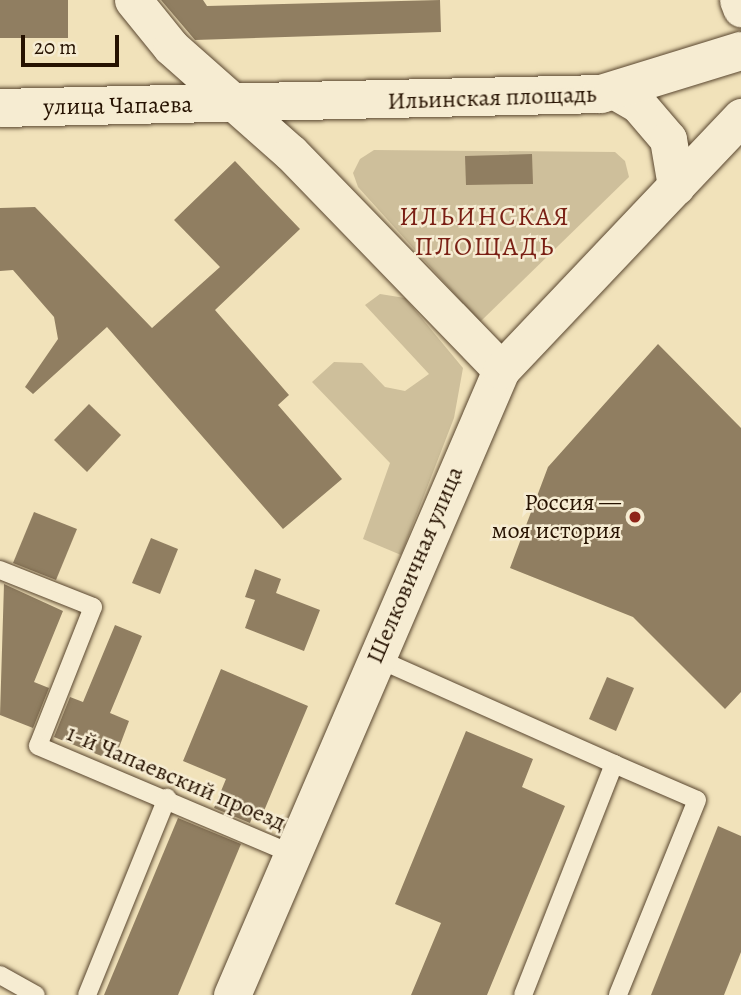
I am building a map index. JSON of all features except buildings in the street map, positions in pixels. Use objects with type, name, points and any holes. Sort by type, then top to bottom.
[{"type":"street","points":[[133,0],[172,47],[237,104],[500,370]]},
{"type":"street","points":[[738,0],[741,8]]},
{"type":"street","name":"Ильинская площадь","points":[[237,104],[617,92],[741,51]]},
{"type":"street","points":[[617,92],[638,104],[668,139],[676,186]]},
{"type":"street","name":"улица Чапаева","points":[[0,108],[237,104]]},
{"type":"street","name":"Шелковичная улица","points":[[232,995],[500,370],[741,117]]},
{"type":"lane","name":"1-й Чапаевский проезд","points":[[0,570],[93,607],[38,746],[167,798],[293,854]]},
{"type":"lane","points":[[376,658],[697,800],[618,995]]},
{"type":"lane","points":[[523,995],[614,765]]},
{"type":"lane","points":[[87,995],[167,798]]},
{"type":"lane","points":[[0,975],[36,995]]},
{"type":"shaded area","points":[[374,150],[615,152],[625,161],[629,177],[480,322],[358,187],[353,173],[360,159]]},
{"type":"shaded area","points":[[380,294],[405,298],[463,368],[454,418],[401,555],[363,539],[390,463],[312,382],[334,362],[362,363],[385,387],[405,391],[429,374],[365,305]]},
{"type":"place","name":"Россия — моя история","points":[[635,517]]},
{"type":"district","name":"ИЛЬИНСКАЯ ПЛОЩАДЬ","points":[[485,232]]}]
